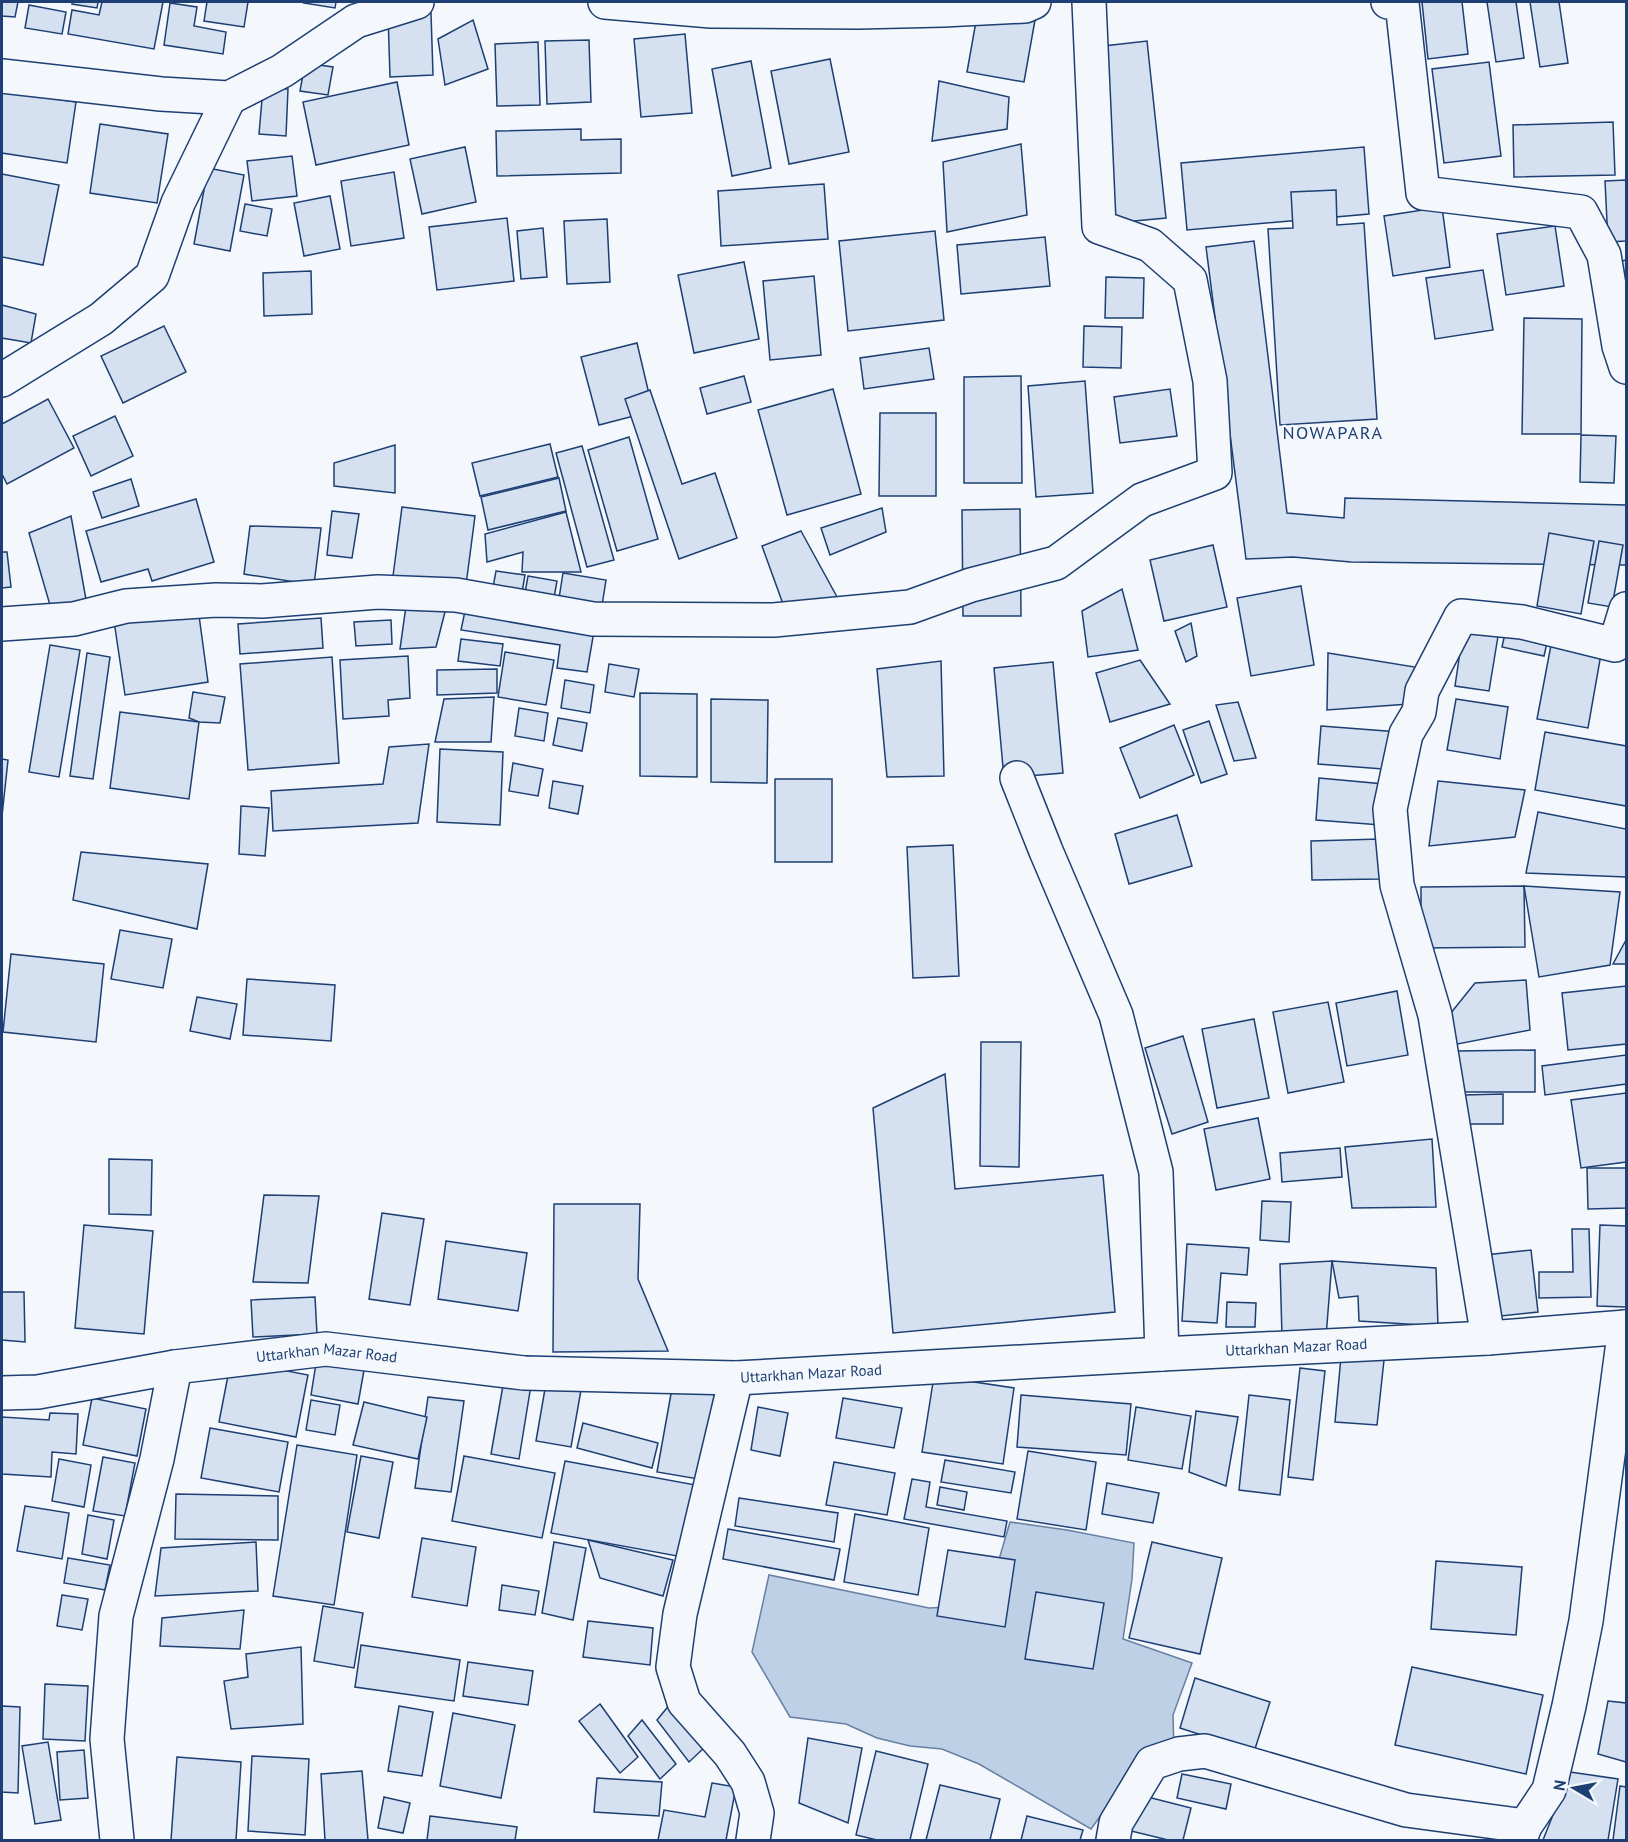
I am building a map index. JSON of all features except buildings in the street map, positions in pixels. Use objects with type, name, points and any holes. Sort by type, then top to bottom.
[{"type":"street","points":[[2,76],[162,94],[229,98],[282,70],[356,21],[417,2]]},
{"type":"street","points":[[605,2],[711,11],[846,12],[1025,6],[1034,2]]},
{"type":"street","points":[[2,624],[74,619],[126,606],[216,600],[262,601],[378,592],[456,595],[593,619],[774,620],[910,607],[971,585],[1056,563],[1142,500],[1215,473],[1210,381],[1190,280],[1149,245],[1099,227],[1089,2]]},
{"type":"street","points":[[1397,2],[1423,193],[1581,212],[1604,255],[1619,346],[1626,367]]},
{"type":"street","points":[[2,380],[101,320],[152,276],[178,203],[229,98]]},
{"type":"street","points":[[1488,1338],[1435,1014],[1397,885],[1390,809],[1400,756],[1406,734],[1419,712],[1422,691],[1461,616],[1522,622],[1615,645],[1626,609]]},
{"type":"street","points":[[1017,778],[1116,1015],[1156,1172],[1162,1353]]},
{"type":"street","points":[[1113,1840],[1116,1823],[1152,1763],[1179,1755],[1205,1751],[1406,1810],[1523,1833],[1549,1790],[1576,1674],[1586,1621],[1626,1327]]},
{"type":"street","name":"Uttarkhan Mazar Road","points":[[2,1393],[38,1392],[175,1366],[326,1349],[524,1373],[736,1378],[1162,1353],[1488,1338],[1626,1327]]},
{"type":"street","points":[[117,1840],[106,1739],[116,1616],[157,1459],[175,1366]]},
{"type":"street","points":[[736,1378],[680,1614],[673,1667],[684,1702],[730,1754],[748,1782],[758,1813],[753,1840]]},
{"type":"water","points":[[1010,1522],[1134,1543],[1132,1579],[1123,1639],[1192,1663],[1173,1715],[1174,1754],[1114,1797],[1091,1829],[979,1764],[942,1749],[910,1746],[877,1738],[846,1724],[790,1717],[752,1652],[769,1575],[929,1608],[990,1605],[995,1573]]},
{"type":"district","name":"NOWAPARA","points":[[1333,433]]}]
